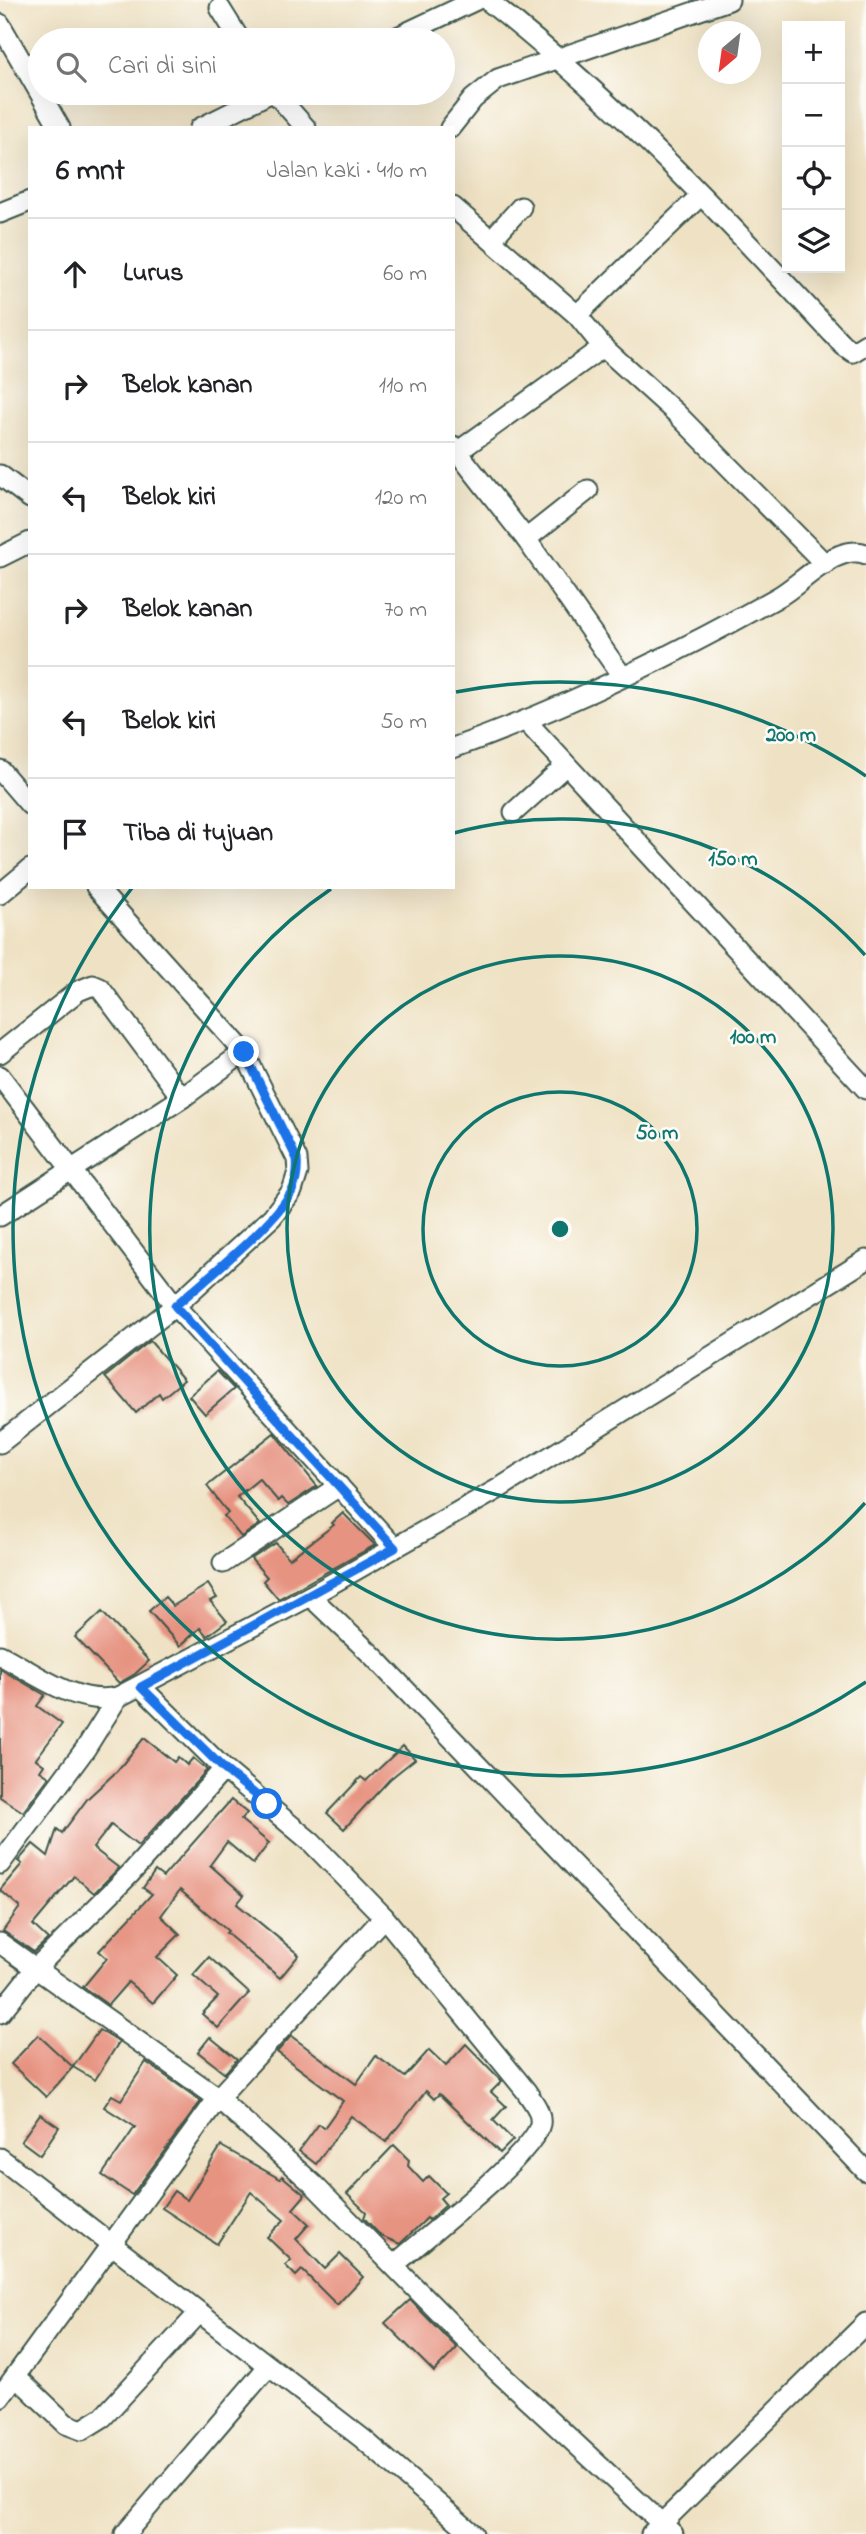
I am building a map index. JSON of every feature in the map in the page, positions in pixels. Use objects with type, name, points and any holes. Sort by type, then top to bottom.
[{"type":"street","points":[[416,28],[476,0]]},
{"type":"street","points":[[487,0],[559,58],[646,139],[843,345],[853,352],[866,344]]},
{"type":"street","points":[[452,126],[473,99],[498,79],[729,0]]},
{"type":"street","points":[[220,8],[232,28]]},
{"type":"street","points":[[0,24],[28,73]]},
{"type":"street","points":[[47,105],[59,126]]},
{"type":"street","points":[[204,126],[247,105]]},
{"type":"street","points":[[284,105],[304,126]]},
{"type":"street","points":[[577,315],[700,196]]},
{"type":"street","points":[[0,213],[28,202]]},
{"type":"street","points":[[492,239],[521,207]]},
{"type":"street","points":[[455,209],[577,315],[603,347],[676,413],[825,564]]},
{"type":"street","points":[[603,347],[455,451],[526,538],[622,677]]},
{"type":"street","points":[[0,475],[28,496]]},
{"type":"street","points":[[526,538],[588,490]]},
{"type":"street","points":[[0,557],[28,543]]},
{"type":"street","points":[[455,747],[526,721],[673,654],[782,595],[843,554],[859,551],[866,554]]},
{"type":"street","points":[[526,721],[866,1089]]},
{"type":"street","points":[[514,812],[565,766]]},
{"type":"street","points":[[0,770],[28,803]]},
{"type":"street","points":[[0,894],[28,871]]},
{"type":"street","points":[[0,1442],[175,1306],[272,1217],[292,1191],[298,1172],[297,1159],[244,1052],[98,889]]},
{"type":"street","points":[[0,1053],[78,991],[93,985],[100,988],[182,1098]]},
{"type":"street","points":[[0,1216],[182,1098],[244,1052]]},
{"type":"street","points":[[0,1076],[175,1306],[395,1548]]},
{"type":"street","points":[[0,1655],[80,1696],[105,1700],[141,1687],[310,1596],[498,1489],[866,1260]]},
{"type":"street","points":[[223,1563],[339,1486]]},
{"type":"street","points":[[310,1596],[375,1658],[866,2171]]},
{"type":"street","points":[[141,1687],[224,1769],[311,1842],[384,1917],[526,2091],[541,2114],[539,2127],[518,2156],[394,2265]]},
{"type":"street","points":[[0,1864],[86,1748],[118,1697]]},
{"type":"street","points":[[0,2012],[35,1969],[130,1874],[224,1769]]},
{"type":"street","points":[[199,2313],[103,2417],[82,2430],[66,2424],[6,2386],[218,2098],[384,1917]]},
{"type":"street","points":[[0,1942],[218,2098],[314,2185],[498,2372],[662,2530],[866,2323]]},
{"type":"street","points":[[0,2158],[113,2244],[267,2368],[363,2439],[473,2534]]},
{"type":"street","points":[[125,2534],[267,2368]]},
{"type":"building","points":[[150,1341],[184,1380],[162,1398],[159,1393],[136,1413],[105,1377]]},
{"type":"building","points":[[217,1371],[234,1389],[205,1414],[189,1396]]},
{"type":"building","points":[[274,1433],[317,1486],[288,1505],[281,1498],[278,1501],[259,1479],[237,1497],[260,1524],[241,1537],[224,1516],[228,1513],[207,1486]]},
{"type":"building","points":[[343,1513],[375,1545],[278,1599],[263,1581],[267,1577],[251,1559],[276,1543],[289,1559],[334,1525],[332,1523]]},
{"type":"building","points":[[208,1584],[217,1598],[210,1601],[227,1621],[207,1636],[200,1628],[180,1646],[149,1611],[165,1597],[173,1606]]},
{"type":"building","points":[[102,1612],[149,1661],[135,1674],[119,1683],[75,1637]]},
{"type":"building","points":[[0,1669],[45,1695],[37,1706],[62,1724],[36,1759],[44,1765],[40,1771],[49,1777],[23,1812],[0,1797]]},
{"type":"building","points":[[144,1738],[174,1762],[178,1757],[187,1765],[193,1758],[207,1770],[138,1846],[111,1825],[93,1848],[119,1868],[94,1893],[74,1876],[33,1925],[48,1939],[34,1952],[3,1931],[20,1907],[0,1890],[22,1864],[18,1861],[33,1844],[48,1856],[57,1829],[62,1833],[88,1798],[117,1771]]},
{"type":"building","points":[[403,1746],[415,1759],[390,1779],[344,1829],[327,1813],[361,1777],[366,1781]]},
{"type":"building","points":[[231,1800],[247,1813],[241,1820],[269,1843],[253,1864],[227,1842],[210,1865],[244,1895],[237,1904],[299,1955],[280,1978],[180,1890],[161,1916],[180,1934],[157,1957],[177,1975],[153,2003],[128,1982],[108,2005],[83,1987],[107,1958],[99,1951],[152,1894],[143,1888],[155,1871],[163,1877]]},
{"type":"building","points":[[209,1957],[249,1993],[218,2028],[202,2014],[218,1997],[193,1975]]},
{"type":"building","points":[[99,2030],[119,2042],[95,2080],[73,2067]]},
{"type":"building","points":[[38,2035],[73,2067],[46,2097],[11,2064]]},
{"type":"building","points":[[291,2036],[356,2084],[376,2056],[405,2077],[429,2050],[446,2066],[466,2044],[502,2081],[491,2092],[506,2106],[493,2120],[513,2140],[500,2153],[439,2094],[434,2099],[426,2091],[386,2142],[351,2116],[316,2164],[299,2151],[319,2124],[324,2128],[343,2101],[277,2052]]},
{"type":"building","points":[[210,2037],[237,2059],[225,2073],[198,2052]]},
{"type":"building","points":[[146,2062],[201,2101],[132,2195],[102,2175],[135,2127],[104,2107],[112,2095],[121,2100]]},
{"type":"building","points":[[40,2114],[59,2127],[40,2155],[21,2141]]},
{"type":"building","points":[[394,2145],[409,2160],[408,2166],[423,2182],[429,2176],[446,2193],[440,2198],[446,2205],[429,2220],[427,2218],[400,2244],[381,2236],[364,2218],[366,2212],[347,2194]]},
{"type":"building","points":[[221,2146],[280,2179],[282,2176],[305,2195],[293,2209],[309,2224],[296,2239],[325,2269],[340,2254],[363,2277],[337,2305],[302,2270],[296,2276],[285,2265],[291,2260],[267,2237],[284,2220],[251,2192],[217,2244],[162,2208],[174,2191],[187,2200]]},
{"type":"building","points":[[410,2300],[457,2348],[434,2372],[385,2323]]},
{"type":"route","points":[[244,1052],[297,1159],[298,1172],[292,1191],[272,1217],[175,1306],[395,1548],[141,1687],[224,1769],[267,1804]]}]
